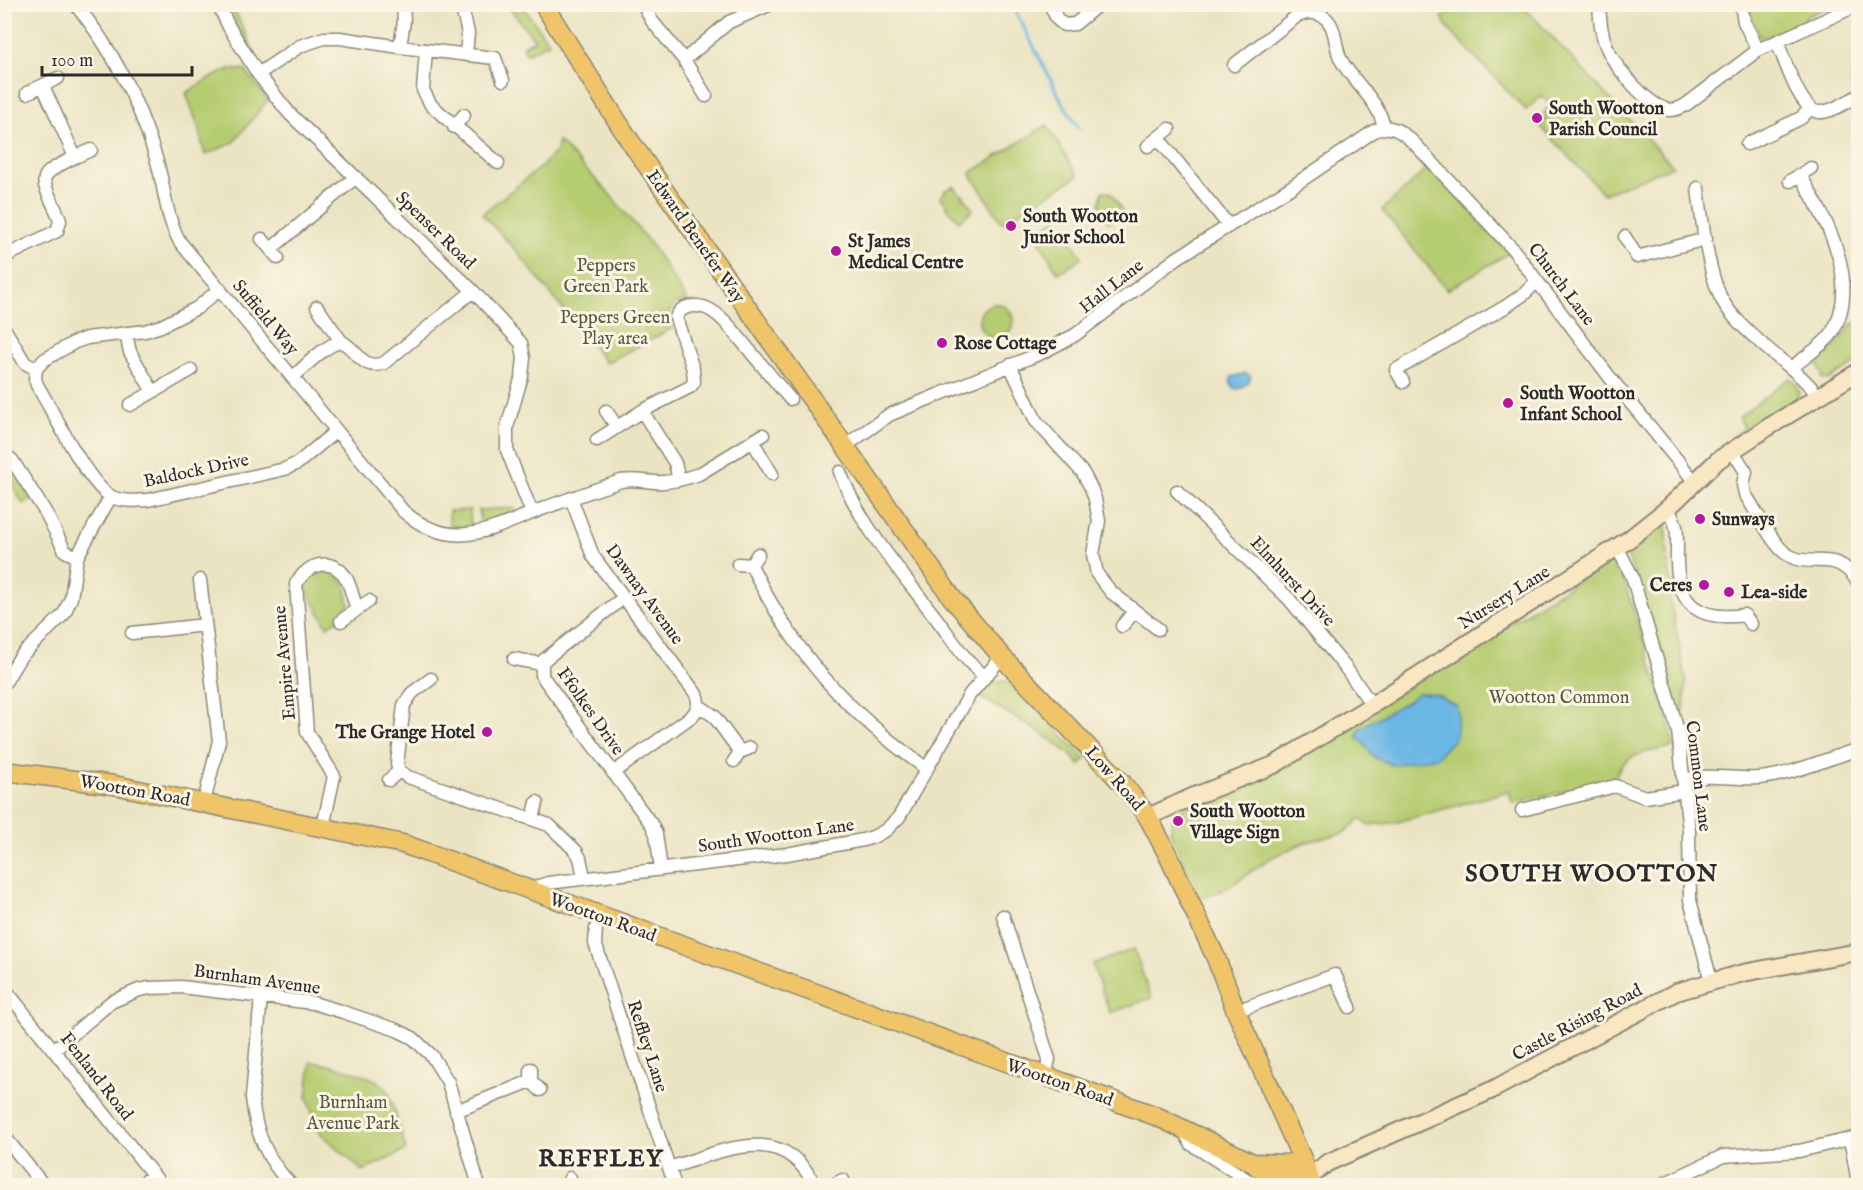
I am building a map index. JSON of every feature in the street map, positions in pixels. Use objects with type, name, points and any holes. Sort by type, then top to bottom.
[{"type":"main road","name":"Edward Benefer Way","points":[[545,4],[553,23],[671,200],[845,446]]},
{"type":"main road","name":"Low Road","points":[[845,446],[953,599],[1002,657],[1123,784],[1148,817],[1216,958],[1236,1011],[1308,1175]]},
{"type":"main road","name":"Wootton Road","points":[[4,771],[114,785],[403,844],[1156,1116],[1253,1163],[1286,1164],[1308,1175]]},
{"type":"street","name":"Suffield Way","points":[[75,4],[111,54],[134,98],[157,160],[170,220],[180,242],[404,512],[416,522],[430,529],[452,534],[474,535],[621,481],[633,479],[657,483],[699,474],[758,439],[772,474]]},
{"type":"street","name":"Spenser Road","points":[[218,4],[229,27],[258,74],[289,113],[473,291],[521,343],[524,358],[522,376],[507,427],[507,450],[532,513]]},
{"type":"street","points":[[399,47],[404,21],[403,4]]},
{"type":"street","points":[[462,4],[468,33],[466,55]]},
{"type":"street","points":[[643,4],[652,21],[684,60],[706,96]]},
{"type":"street","points":[[684,60],[729,22],[754,8],[771,4]]},
{"type":"street","points":[[1050,4],[1057,19],[1064,25],[1075,24],[1100,4]]},
{"type":"street","points":[[1599,4],[1600,27],[1608,51],[1620,70],[1632,84],[1657,105],[1669,110],[1679,109],[1687,104],[1758,50],[1850,9],[1858,8]]},
{"type":"street","points":[[1741,4],[1744,22],[1758,50]]},
{"type":"street","points":[[1234,65],[1297,16],[1317,13],[1330,22],[1339,56],[1377,108],[1384,127]]},
{"type":"street","points":[[258,74],[300,46],[324,38],[340,38],[501,59],[503,80]]},
{"type":"street","points":[[1777,41],[1797,89],[1810,109],[1818,113],[1826,112],[1858,96]]},
{"type":"street","points":[[426,50],[423,90],[431,105],[498,163]]},
{"type":"street","points":[[27,93],[58,78]]},
{"type":"street","points":[[42,86],[75,157]]},
{"type":"street","points":[[1747,144],[1801,118],[1810,109]]},
{"type":"street","points":[[454,127],[464,115]]},
{"type":"street","name":"Hall Lane","points":[[845,446],[889,415],[1010,365],[1075,335],[1162,269],[1290,188],[1374,131],[1384,127]]},
{"type":"street","name":"Church Lane","points":[[1384,127],[1402,132],[1414,143],[1512,248],[1608,375],[1695,482]]},
{"type":"street","points":[[1148,146],[1169,129]]},
{"type":"street","points":[[1158,138],[1229,226]]},
{"type":"street","points":[[4,257],[57,231],[59,217],[44,179],[49,170],[91,150]]},
{"type":"street","points":[[1791,368],[1832,334],[1846,312],[1852,290],[1844,252],[1800,175]]},
{"type":"street","points":[[270,249],[356,177]]},
{"type":"street","points":[[1698,188],[1706,239],[1720,295],[1731,313],[1763,345],[1809,384],[1819,397]]},
{"type":"street","points":[[1625,237],[1633,259],[1706,239]]},
{"type":"street","points":[[1403,382],[1393,365],[1505,307],[1524,294],[1536,282]]},
{"type":"street","points":[[6,677],[20,657],[64,614],[69,606],[77,557],[111,496],[92,480],[37,384],[36,369],[44,360],[75,342],[87,338],[145,332],[175,320],[197,308],[220,289]]},
{"type":"street","points":[[318,307],[341,341],[352,347],[364,364],[376,366],[384,363],[473,291]]},
{"type":"street","points":[[597,440],[642,411],[690,387],[694,382],[693,369],[676,318],[680,311],[690,306],[708,309],[727,324],[790,399]]},
{"type":"street","points":[[4,328],[25,363],[36,369]]},
{"type":"street","points":[[126,334],[130,352],[153,392]]},
{"type":"street","points":[[293,377],[333,344],[341,341]]},
{"type":"street","points":[[1010,365],[1036,422],[1074,463],[1088,482],[1095,499],[1099,521],[1093,554],[1097,574],[1111,592],[1158,629]]},
{"type":"street","points":[[130,405],[191,370]]},
{"type":"street","name":"Nursery Lane","points":[[1148,817],[1274,765],[1372,705],[1617,547],[1667,508],[1709,468],[1732,450],[1858,372]]},
{"type":"street","points":[[606,411],[616,427]]},
{"type":"street","points":[[642,411],[675,463],[679,480]]},
{"type":"street","name":"Baldock Drive","points":[[111,496],[132,501],[148,500],[285,469],[298,463],[336,431]]},
{"type":"street","points":[[1732,450],[1746,472],[1743,484],[1745,494],[1784,552],[1805,560],[1839,562],[1856,573]]},
{"type":"street","points":[[4,454],[12,459],[46,513],[65,551],[77,557]]},
{"type":"street","points":[[845,476],[884,546],[938,612],[969,663],[985,676]]},
{"type":"street","name":"Elmhurst Drive","points":[[1177,491],[1289,600],[1314,628],[1372,705]]},
{"type":"street","name":"Dawnay Avenue","points":[[572,498],[593,556],[696,694],[698,705],[714,716],[741,754]]},
{"type":"street","points":[[1667,508],[1676,523],[1677,564],[1681,592],[1687,602],[1703,613],[1724,618],[1744,615],[1751,624]]},
{"type":"street","name":"Common Lane","points":[[1617,547],[1632,576],[1673,712],[1685,785],[1689,831],[1690,900],[1711,981]]},
{"type":"street","points":[[751,565],[758,554]]},
{"type":"street","name":"Empire Avenue","points":[[323,827],[334,776],[307,732],[296,584],[304,573],[315,565],[330,564],[346,578],[357,609]]},
{"type":"street","points":[[738,564],[751,565]]},
{"type":"street","points":[[751,565],[781,621],[821,675],[869,724],[927,769]]},
{"type":"street","points":[[200,580],[219,741],[204,802]]},
{"type":"street","name":"Ffolkes Drive","points":[[623,598],[549,656],[542,664],[542,676],[652,825],[656,834],[661,869]]},
{"type":"street","points":[[340,621],[369,601]]},
{"type":"street","points":[[1122,626],[1134,611]]},
{"type":"street","points":[[132,633],[205,625]]},
{"type":"street","name":"South Wootton Lane","points":[[536,892],[539,886],[548,883],[584,877],[787,854],[873,837],[886,830],[899,817],[960,711],[1002,657]]},
{"type":"street","points":[[514,659],[542,664]]},
{"type":"street","points":[[431,679],[412,693],[404,705],[397,764],[399,771],[408,777],[549,825],[571,845],[580,858],[584,877]]},
{"type":"street","points":[[614,773],[692,716],[698,705]]},
{"type":"street","points":[[1522,810],[1615,786],[1645,797],[1685,785],[1694,777],[1737,779],[1775,776],[1850,752]]},
{"type":"street","points":[[389,780],[399,771]]},
{"type":"street","points":[[533,819],[537,802]]},
{"type":"street","points":[[556,900],[562,885],[569,880]]},
{"type":"street","name":"Reffley Lane","points":[[601,916],[596,928],[595,943],[675,1185]]},
{"type":"street","points":[[1003,916],[1049,1059],[1045,1077]]},
{"type":"street","name":"Castle Rising Road","points":[[1308,1175],[1327,1163],[1492,1090],[1676,992],[1711,981],[1858,952]]},
{"type":"street","points":[[1236,1011],[1335,975],[1350,1007]]},
{"type":"street","name":"Burnham Avenue","points":[[54,1050],[111,1002],[139,990],[181,987],[313,1003],[397,1030],[412,1038],[432,1056],[448,1082],[479,1185]]},
{"type":"street","name":"Fenland Road","points":[[4,988],[162,1185]]},
{"type":"street","points":[[261,997],[252,1097],[254,1112],[259,1134],[268,1155],[275,1167],[292,1185]]},
{"type":"street","points":[[456,1111],[534,1080]]},
{"type":"street","name":"Wootton Road","points":[[1183,1130],[1191,1144],[1257,1185]]},
{"type":"street","points":[[4,1136],[44,1185]]},
{"type":"street","points":[[1659,1185],[1723,1156],[1799,1151],[1854,1138],[1858,1182]]},
{"type":"street","points":[[669,1168],[739,1146],[762,1145],[787,1154],[797,1161],[814,1185]]},
{"type":"street","points":[[140,1185],[153,1175]]},
{"type":"street","points":[[830,1185],[843,1180]]},
{"type":"green space","points":[[1750,4],[1842,5],[1807,16],[1804,22],[1765,39],[1759,36],[1752,19]]},
{"type":"green space","points":[[223,5],[232,5],[257,58],[244,43]]},
{"type":"green space","points":[[507,5],[522,5],[549,43],[526,54],[523,46],[535,40]]},
{"type":"green space","points":[[1467,5],[1522,5],[1673,166],[1604,194],[1541,127],[1543,124],[1541,122],[1547,116],[1544,113],[1551,105],[1542,96],[1526,110],[1448,29],[1442,17]]},
{"type":"green space","points":[[230,69],[244,69],[268,100],[233,143],[205,155],[198,126],[186,93]]},
{"type":"green space","points":[[1047,125],[1078,176],[1002,223],[970,173]]},
{"type":"green space","name":"Peppers Green Park","points":[[558,141],[608,192],[650,243],[688,301],[675,304],[671,309],[668,316],[673,328],[606,363],[518,253],[482,214],[542,166],[556,151]]},
{"type":"green space","points":[[1429,167],[1509,253],[1447,290],[1382,210]]},
{"type":"green space","points":[[954,186],[973,210],[959,221],[940,197],[945,193],[944,191]]},
{"type":"green space","points":[[1103,191],[1111,193],[1122,210],[1122,213],[1109,222],[1101,207],[1100,200]]},
{"type":"green space","points":[[1057,218],[1082,258],[1058,273],[1034,232]]},
{"type":"green space","points":[[996,304],[1008,309],[1013,321],[1008,333],[996,338],[984,333],[979,321],[984,309]]},
{"type":"green space","points":[[1853,323],[1858,325],[1858,362],[1828,380],[1821,378],[1823,375],[1817,364]]},
{"type":"green space","points":[[1790,378],[1799,391],[1793,403],[1766,420],[1764,418],[1758,422],[1759,425],[1735,438],[1744,428],[1738,418]]},
{"type":"green space","points":[[7,467],[17,474],[32,499],[23,504],[5,472],[4,468]]},
{"type":"green space","points":[[514,508],[515,511],[498,520],[481,525],[479,510]]},
{"type":"green space","points":[[470,510],[471,528],[449,526],[449,511]]},
{"type":"green space","points":[[1663,519],[1666,523],[1673,592],[1669,593],[1686,680],[1684,711],[1677,711],[1626,550]]},
{"type":"green space","name":"Wootton Common","points":[[1616,557],[1667,714],[1674,747],[1647,752],[1630,759],[1618,771],[1615,780],[1512,803],[1509,791],[1394,823],[1368,825],[1360,819],[1344,833],[1303,843],[1271,858],[1227,888],[1200,900],[1170,832],[1172,821],[1178,811],[1330,737],[1334,738],[1335,733]]},
{"type":"green space","points":[[318,571],[334,571],[345,585],[349,605],[338,620],[327,626],[304,585],[310,574]]},
{"type":"green space","points":[[1002,681],[1011,683],[1086,759],[1079,765],[1073,757],[1048,738],[978,696],[994,683]]},
{"type":"green space","points":[[1134,949],[1151,998],[1110,1013],[1092,964]]},
{"type":"green space","name":"Burnham Avenue Park","points":[[311,1062],[362,1075],[386,1088],[406,1150],[363,1171],[319,1132],[307,1097]]},
{"type":"water","points":[[1246,373],[1251,377],[1248,383],[1239,389],[1233,388],[1230,381],[1232,377]]},
{"type":"water","points":[[1418,693],[1436,694],[1457,706],[1456,737],[1437,757],[1392,765],[1375,758],[1357,736],[1360,728]]},
{"type":"waterway","points":[[1012,4],[1062,102],[1079,128]]},
{"type":"place","name":"South Wootton Parish Council","points":[[1537,118]]},
{"type":"place","name":"South Wootton Junior School","points":[[1011,226]]},
{"type":"place","name":"St James Medical Centre","points":[[836,251]]},
{"type":"place","name":"Rose Cottage","points":[[942,343]]},
{"type":"place","name":"South Wootton Infant School","points":[[1508,403]]},
{"type":"place","name":"Sunways","points":[[1700,519]]},
{"type":"place","name":"Ceres","points":[[1704,585]]},
{"type":"place","name":"Lea-side","points":[[1729,592]]},
{"type":"place","name":"The Grange Hotel","points":[[487,732]]},
{"type":"place","name":"South Wootton Village Sign","points":[[1178,821]]},
{"type":"district","name":"SOUTH WOOTTON","points":[[1592,873]]},
{"type":"district","name":"REFFLEY","points":[[601,1158]]},
{"type":"park label","name":"Peppers Green Play area","points":[[615,327]]}]
